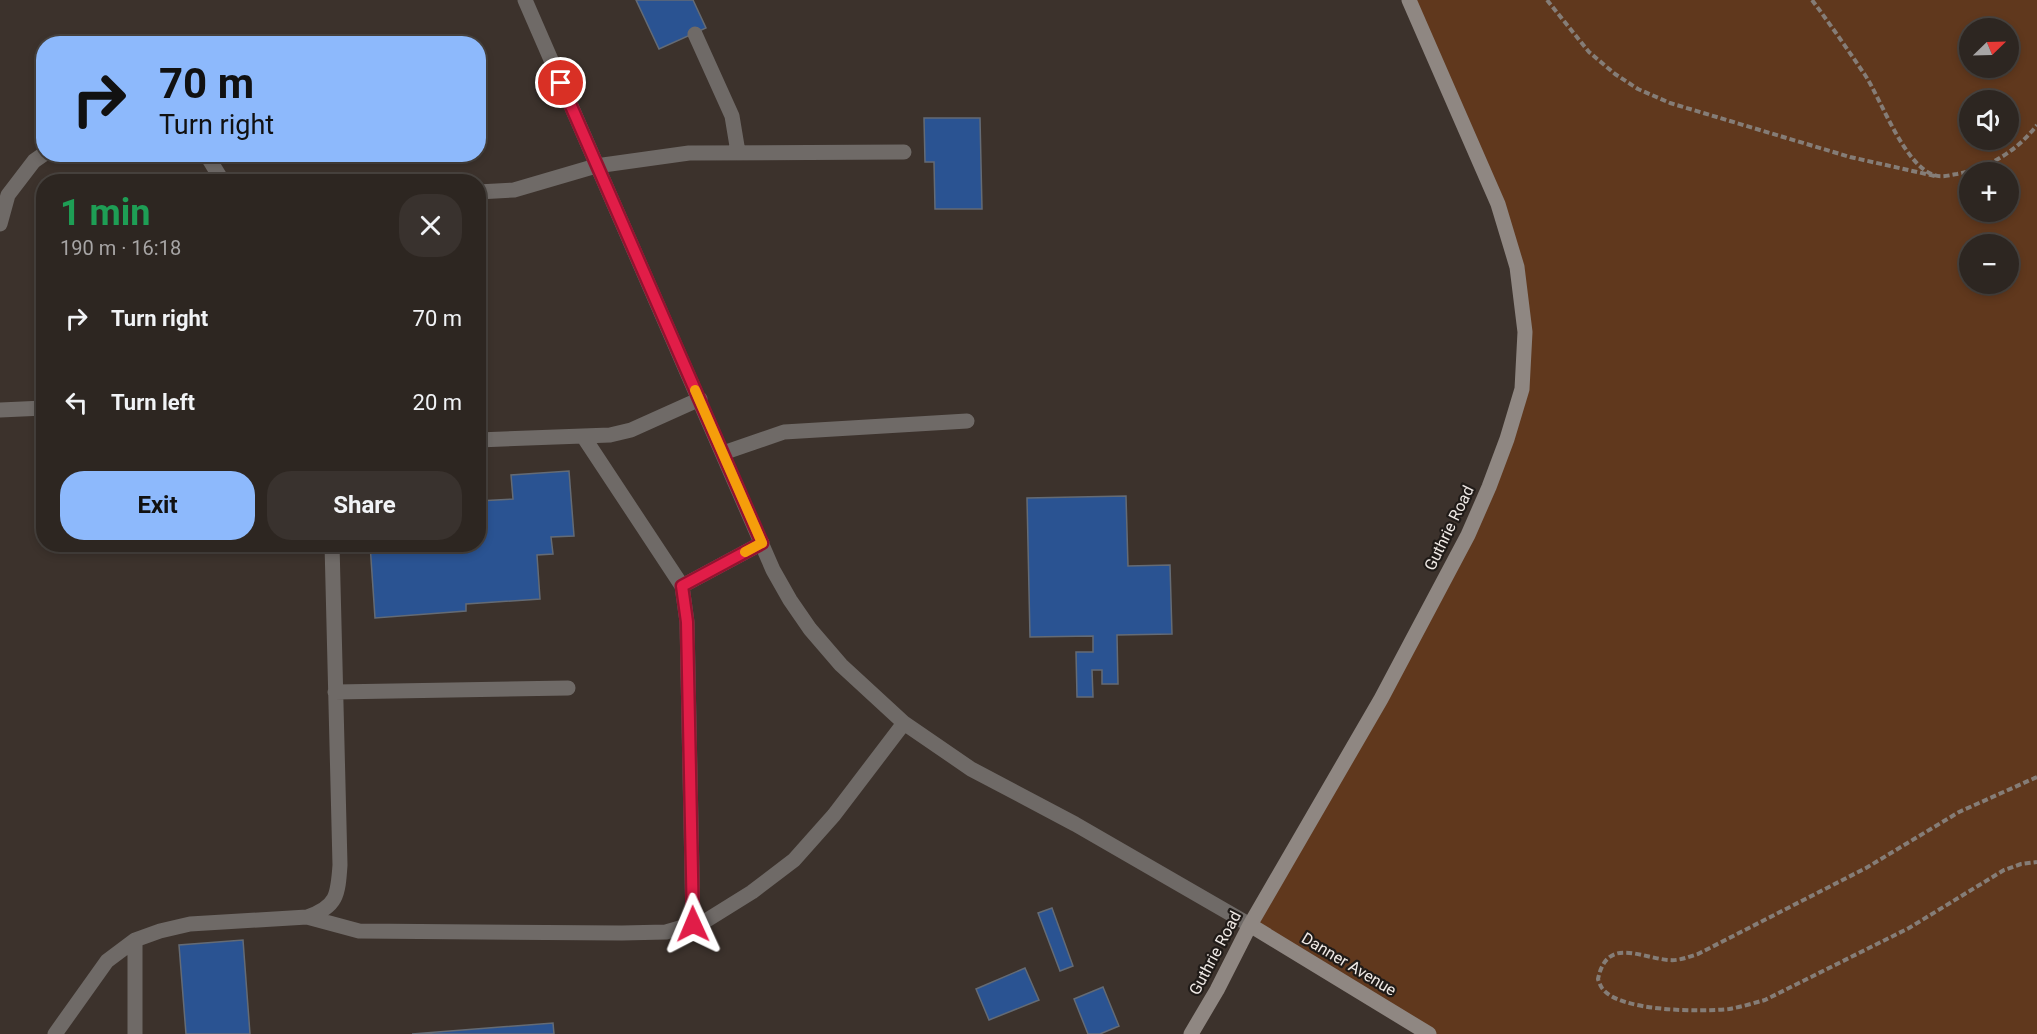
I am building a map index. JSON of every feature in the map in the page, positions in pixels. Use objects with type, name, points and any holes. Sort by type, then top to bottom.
[{"type":"street","name":"Guthrie Road","points":[[1191,1034],[1217,990],[1250,925],[1381,699],[1468,535],[1503,448],[1522,389],[1525,332],[1517,267],[1509,235],[1498,204],[1409,0]]},
{"type":"street","name":"Danner Avenue","points":[[1250,925],[1429,1034]]},
{"type":"lane","points":[[525,0],[762,543],[779,580],[810,629],[841,665],[903,723],[971,769],[1075,824],[1250,925]]},
{"type":"lane","points":[[695,34],[732,116],[738,152]]},
{"type":"lane","points":[[486,192],[514,190],[596,166],[689,153],[904,152]]},
{"type":"lane","points":[[0,224],[8,195],[36,160]]},
{"type":"lane","points":[[486,440],[609,435],[631,430],[700,399]]},
{"type":"lane","points":[[0,410],[36,408]]},
{"type":"lane","points":[[723,453],[784,432],[967,421]]},
{"type":"lane","points":[[583,436],[682,586],[687,622],[693,924]]},
{"type":"lane","points":[[682,586],[762,543]]},
{"type":"lane","points":[[56,1034],[107,961],[135,940],[160,930],[190,924],[307,917],[322,912],[333,902],[339,889],[332,552]]},
{"type":"lane","points":[[335,692],[568,688]]},
{"type":"lane","points":[[307,917],[359,932],[666,932],[707,920],[752,892],[794,860],[834,815],[903,723]]},
{"type":"lane","points":[[135,940],[135,1034]]},
{"type":"path","points":[[1547,0],[1589,52],[1615,74],[1638,89],[1671,103],[1850,157],[1935,176],[1959,174],[1983,167],[2013,150],[2037,125]]},
{"type":"path","points":[[1812,0],[1866,77],[1886,117],[1907,151],[1923,169],[1935,176]]},
{"type":"path","points":[[2037,777],[1959,812],[1866,868],[1698,954],[1670,960],[1617,953],[1603,963],[1598,979],[1602,989],[1611,996],[1654,1008],[1680,1011],[1730,1009],[1766,1000],[1909,928],[2004,870],[2021,864],[2037,862]]},
{"type":"shaded area","points":[[1409,0],[2037,0],[2037,1034],[1429,1034],[1250,925],[1468,535],[1522,389],[1517,267]]},
{"type":"building","points":[[636,0],[693,0],[706,28],[659,49]]},
{"type":"building","points":[[924,118],[980,118],[982,209],[935,209],[934,162],[925,162]]},
{"type":"building","points":[[569,471],[574,536],[551,537],[553,554],[537,555],[540,599],[466,604],[466,611],[375,618],[371,552],[486,552],[486,501],[513,499],[511,475]]},
{"type":"building","points":[[1126,496],[1128,566],[1170,565],[1172,634],[1117,635],[1118,684],[1102,684],[1102,670],[1092,670],[1093,697],[1077,697],[1076,652],[1093,652],[1093,636],[1030,637],[1027,498]]},
{"type":"building","points":[[1052,908],[1073,966],[1060,971],[1038,913]]},
{"type":"building","points":[[243,940],[250,1034],[186,1034],[179,945]]},
{"type":"building","points":[[1025,968],[1039,1000],[989,1020],[976,989]]},
{"type":"building","points":[[1103,987],[1119,1026],[1100,1034],[1088,1034],[1074,999]]},
{"type":"building","points":[[553,1023],[554,1034],[412,1034]]},
{"type":"slow traffic","points":[[695,390],[762,543],[745,552]]},
{"type":"route","points":[[561,83],[762,543],[682,586],[687,622],[693,924]]}]
